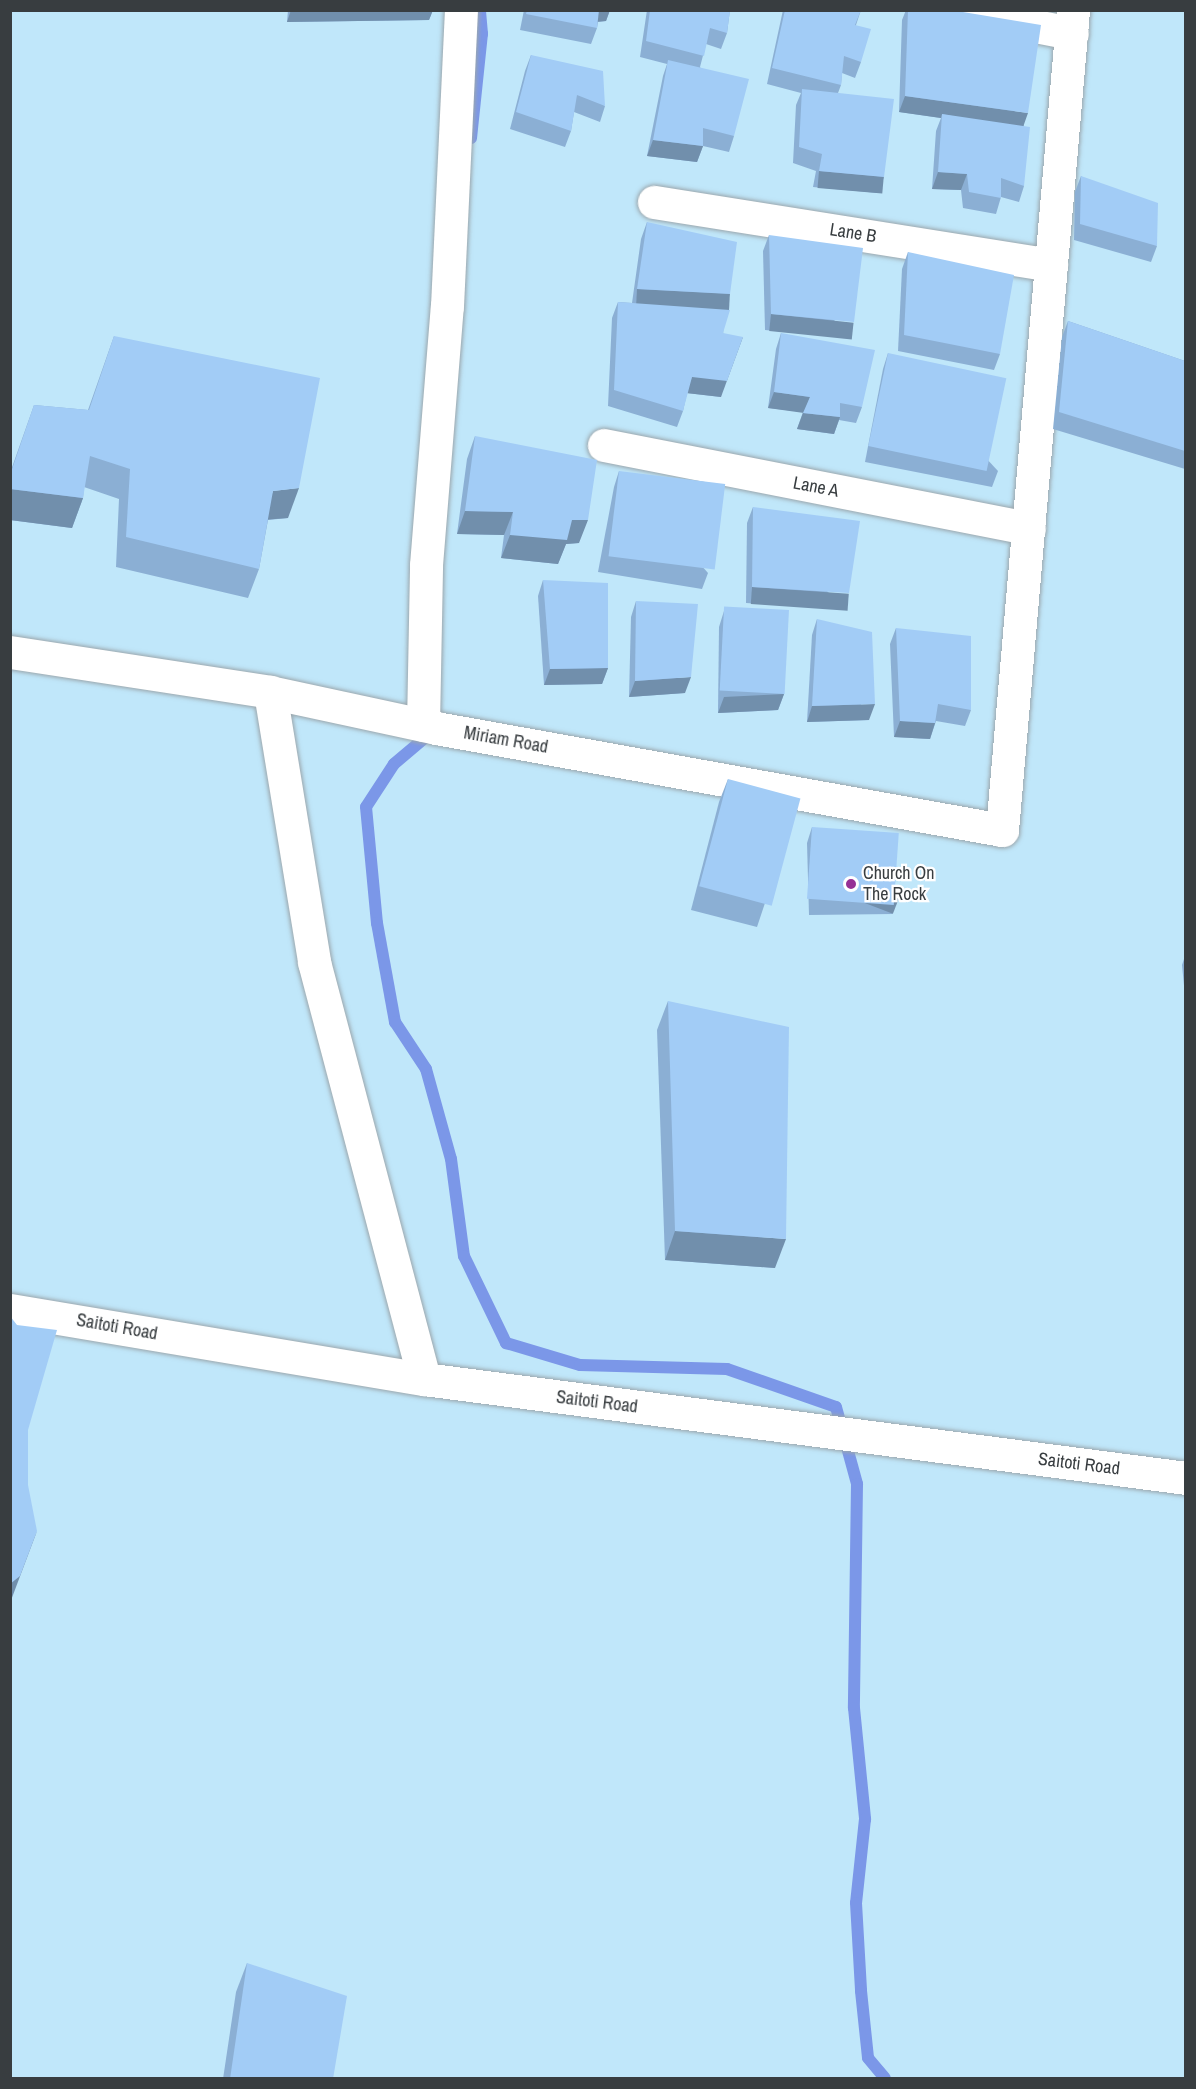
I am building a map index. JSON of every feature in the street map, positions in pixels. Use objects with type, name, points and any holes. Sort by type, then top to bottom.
[{"type":"street","points":[[423,725],[426,565],[447,306],[461,10]]},
{"type":"street","points":[[952,10],[1072,22],[1029,528]]},
{"type":"street","name":"Lane B","points":[[654,202],[1052,265]]},
{"type":"street","name":"Lane A","points":[[604,445],[1029,528]]},
{"type":"street","name":"Miriam Road","points":[[10,652],[270,692],[423,725],[1002,830],[1029,528]]},
{"type":"street","points":[[270,692],[314,962],[424,1379]]},
{"type":"street","name":"Saitoti Road","points":[[10,1310],[424,1379],[1185,1478]]},
{"type":"shaded area","points":[[11,11],[1185,11],[1185,2078],[11,2078]]},
{"type":"building","points":[[527,10],[599,10],[597,28],[526,14]]},
{"type":"building","points":[[650,10],[730,10],[727,33],[710,28],[704,56],[646,41]]},
{"type":"building","points":[[785,10],[861,10],[855,25],[871,29],[861,62],[844,56],[841,85],[772,68]]},
{"type":"building","points":[[908,10],[951,10],[1041,25],[1028,113],[905,96]]},
{"type":"building","points":[[531,55],[603,71],[605,106],[577,95],[571,131],[516,112]]},
{"type":"building","points":[[668,60],[749,79],[734,136],[703,128],[703,146],[653,140]]},
{"type":"building","points":[[802,89],[894,99],[884,177],[819,171],[822,154],[799,147]]},
{"type":"building","points":[[942,114],[1030,127],[1024,186],[1001,178],[1001,198],[969,192],[967,174],[938,172]]},
{"type":"building","points":[[1081,176],[1158,203],[1157,246],[1080,224]]},
{"type":"building","points":[[647,222],[737,242],[730,294],[637,289]]},
{"type":"building","points":[[769,235],[863,248],[854,322],[771,314]]},
{"type":"building","points":[[908,252],[1014,275],[1000,354],[904,335]]},
{"type":"building","points":[[618,302],[730,310],[723,333],[743,337],[727,381],[692,377],[683,411],[614,390]]},
{"type":"building","points":[[1068,321],[1185,361],[1185,451],[1059,412]]},
{"type":"building","points":[[781,333],[875,350],[862,407],[840,403],[840,417],[803,413],[810,397],[774,392]]},
{"type":"building","points":[[114,336],[320,378],[299,488],[273,491],[259,569],[126,537],[130,469],[90,456],[83,498],[10,489],[10,475],[34,405],[89,410]]},
{"type":"building","points":[[888,353],[1006,378],[987,471],[868,446]]},
{"type":"building","points":[[475,436],[597,460],[588,520],[572,520],[567,540],[510,535],[513,512],[465,511]]},
{"type":"building","points":[[619,471],[725,484],[715,569],[609,556]]},
{"type":"building","points":[[753,507],[860,521],[849,593],[752,587]]},
{"type":"building","points":[[543,580],[608,583],[608,668],[550,669]]},
{"type":"building","points":[[636,601],[698,604],[691,677],[635,681]]},
{"type":"building","points":[[724,607],[789,610],[785,694],[720,690]]},
{"type":"building","points":[[817,619],[872,632],[875,704],[812,706]]},
{"type":"building","points":[[896,628],[971,636],[971,710],[938,704],[935,723],[900,721]]},
{"type":"building","points":[[728,779],[800,798],[772,906],[699,886]]},
{"type":"building","points":[[812,827],[899,833],[894,905],[807,899]]},
{"type":"building","points":[[668,1001],[789,1027],[786,1239],[675,1231]]},
{"type":"building","points":[[10,1316],[17,1325],[57,1330],[28,1430],[28,1485],[37,1531],[20,1576],[10,1584]]},
{"type":"building","points":[[247,1963],[347,1996],[333,2079],[230,2079]]},
{"type":"waterway","points":[[471,138],[482,34],[480,10]]},
{"type":"waterway","points":[[433,731],[394,764],[366,807],[377,923],[395,1022],[426,1069],[451,1159],[464,1256],[506,1343],[580,1365],[727,1369],[836,1407],[857,1484],[854,1708],[865,1819],[856,1903],[861,1991],[868,2058],[885,2078]]},
{"type":"place","name":"Church On The Rock","points":[[851,884]]}]
